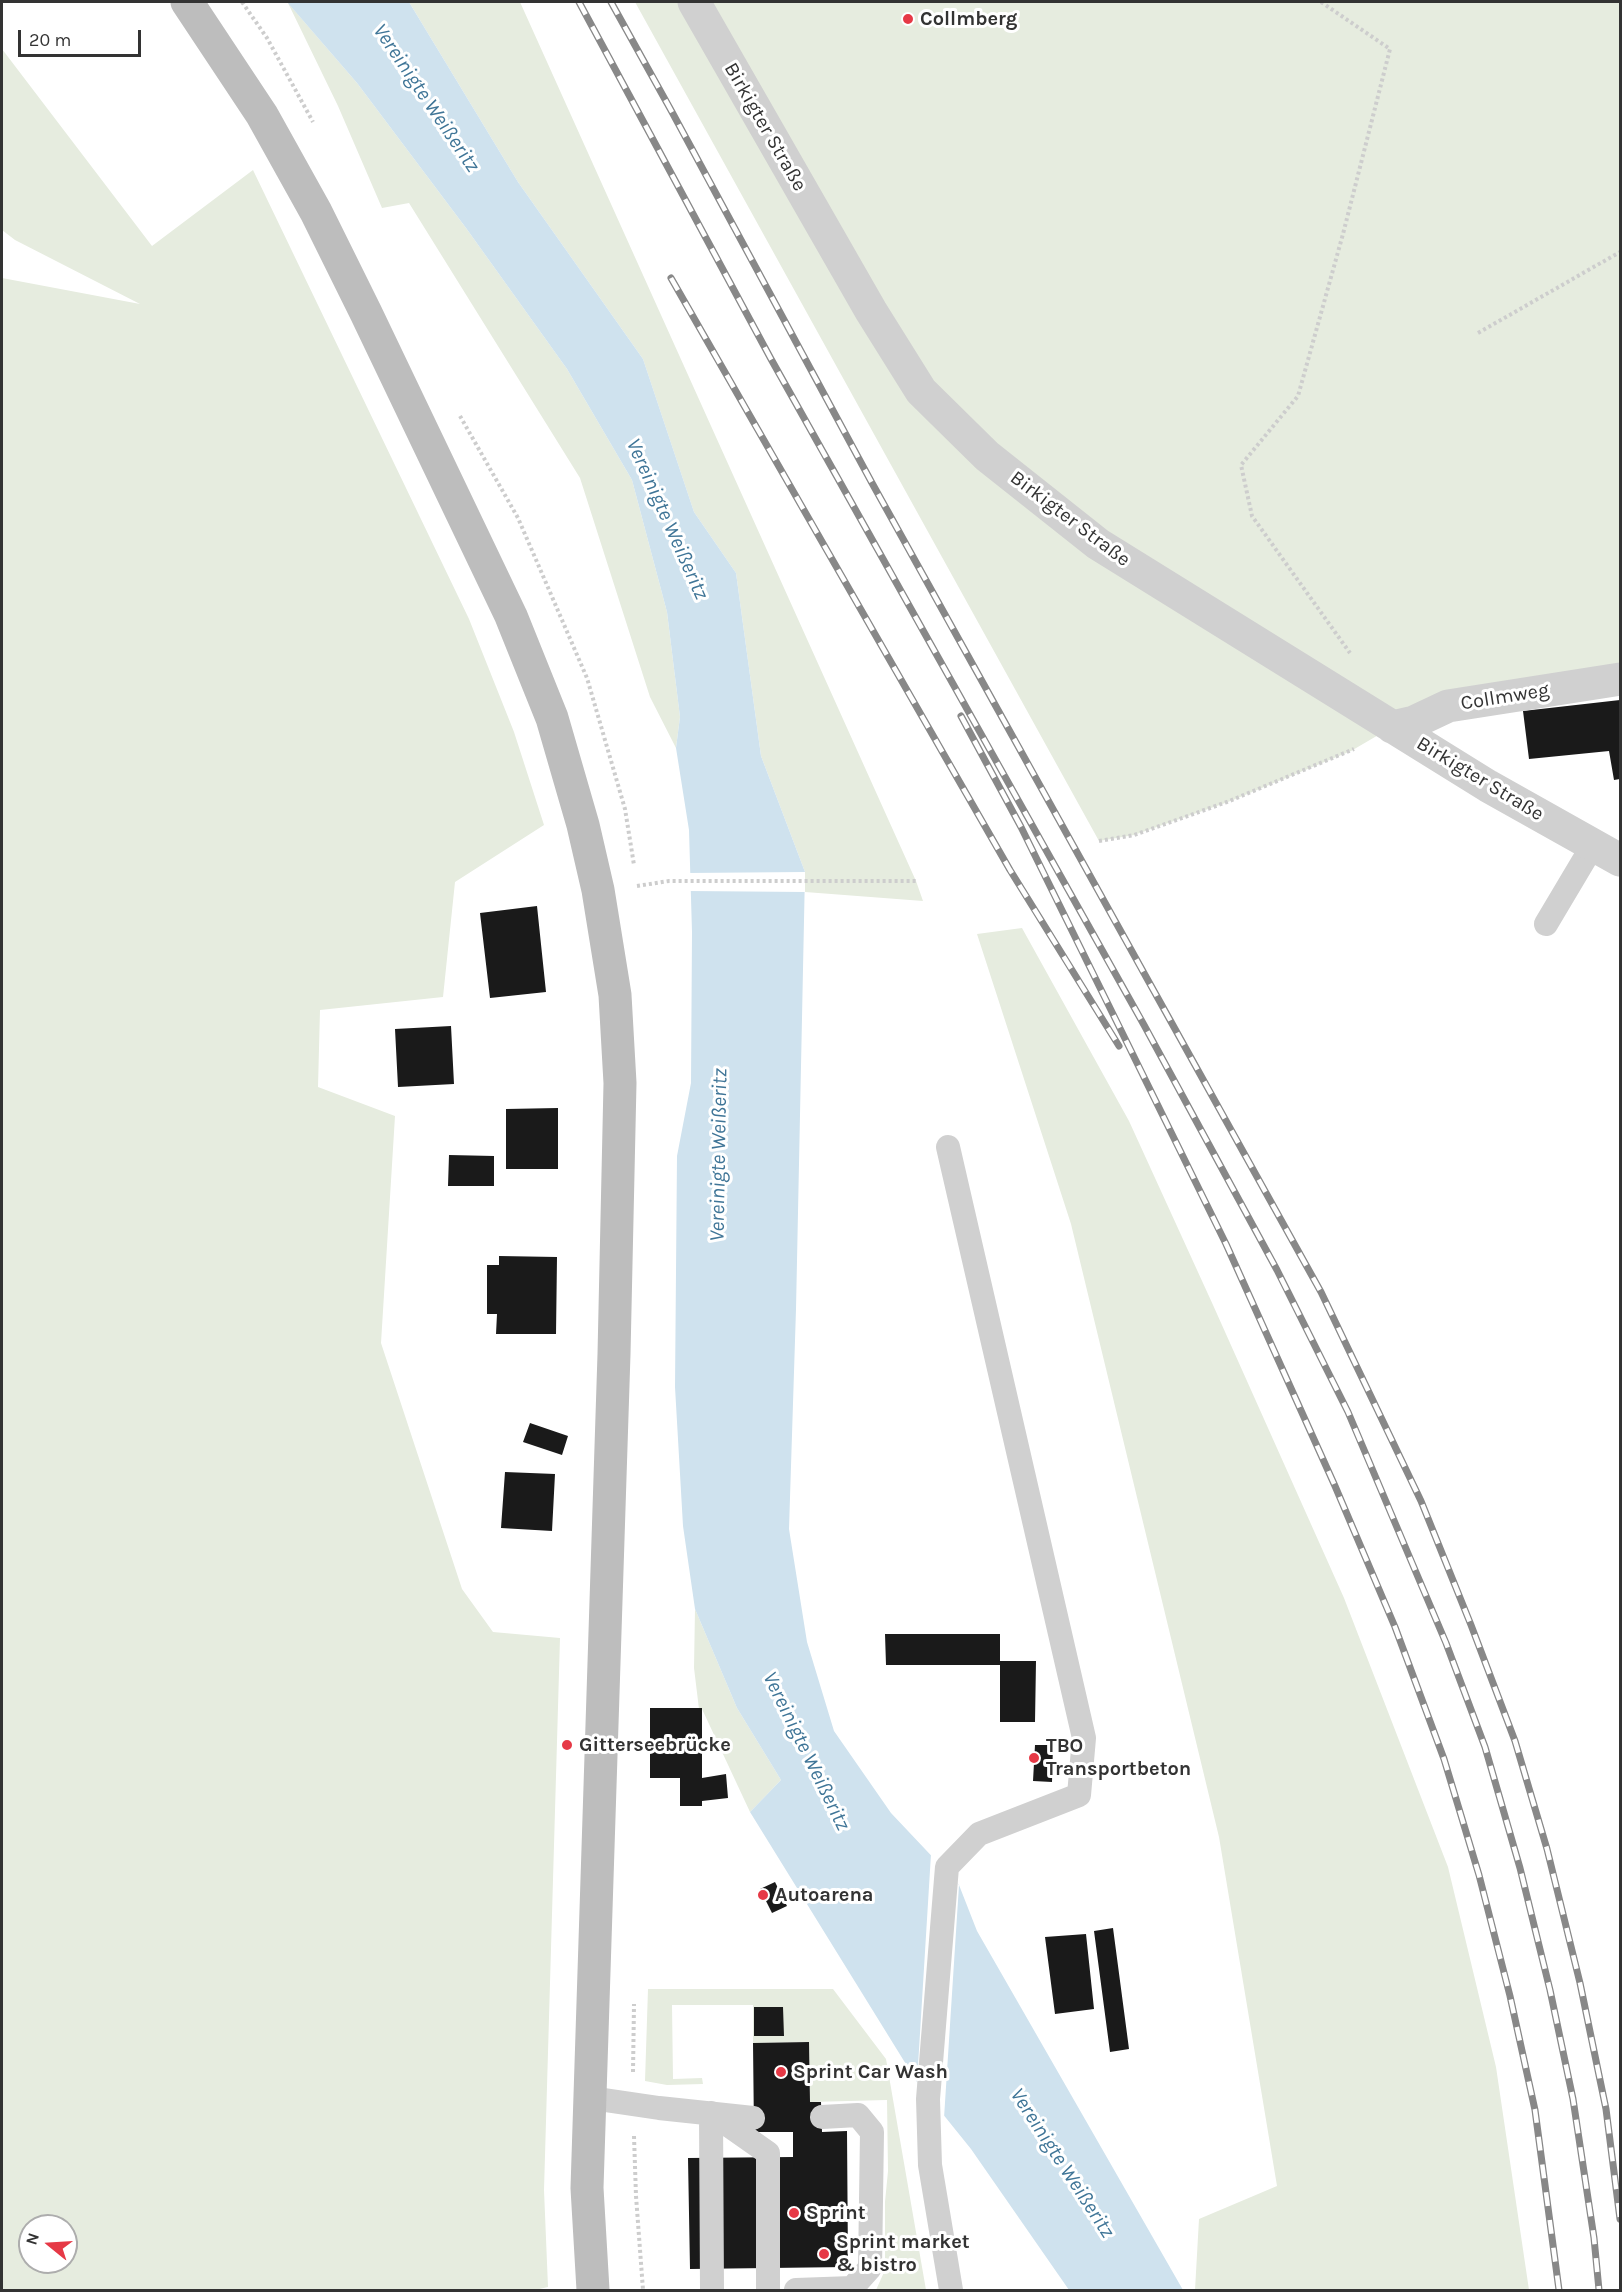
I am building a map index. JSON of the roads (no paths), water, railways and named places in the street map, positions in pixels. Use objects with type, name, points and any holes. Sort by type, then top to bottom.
[{"type":"main road","points":[[187,2],[262,115],[316,212],[511,616],[552,718],[583,825],[598,890],[615,995],[620,1083],[614,1366],[587,2188],[593,2290]]},
{"type":"street","name":"Birkigter Straße","points":[[694,2],[871,311],[921,391],[987,456],[1098,544],[1488,786],[1607,853]]},
{"type":"street","name":"Collmweg","points":[[1392,727],[1414,722],[1448,706],[1620,679]]},
{"type":"lane","points":[[1546,924],[1607,853]]},
{"type":"lane","points":[[948,1147],[1084,1738],[1079,1795],[979,1834],[947,1867],[928,2099],[930,2165],[951,2290]]},
{"type":"lane","points":[[591,2098],[753,2118]]},
{"type":"lane","points":[[711,2113],[712,2290]]},
{"type":"lane","points":[[711,2113],[768,2153],[768,2290]]},
{"type":"lane","points":[[796,2290],[852,2288],[870,2268],[872,2132],[858,2115],[822,2117]]},
{"type":"water","name":"Vereinigte Weißeritz","points":[[287,2],[409,2],[518,182],[643,359],[694,512],[736,573],[761,756],[805,872],[789,1529],[807,1642],[834,1731],[891,1813],[959,1885],[977,1931],[1183,2290],[1069,2290],[971,2149],[917,2082],[750,1812],[781,1780],[737,1708],[695,1609],[683,1526],[675,1387],[677,1156],[691,1083],[692,932],[689,830],[676,748],[680,717],[667,612],[632,480],[567,369],[466,228],[357,83]]},
{"type":"railway","points":[[579,2],[771,359],[1144,1025],[1277,1270],[1348,1412],[1446,1643],[1485,1747],[1520,1868],[1550,1990],[1573,2099],[1594,2238],[1599,2290]]},
{"type":"railway","points":[[611,2],[872,483],[1321,1292],[1421,1501],[1515,1741],[1547,1849],[1580,1983],[1606,2109],[1620,2219]]},
{"type":"railway","points":[[671,278],[1010,870],[1119,1046]]},
{"type":"railway","points":[[961,716],[1021,827],[1226,1244],[1335,1486],[1395,1627],[1444,1759],[1479,1875],[1510,1996],[1535,2110],[1559,2290]]},
{"type":"place","name":"Collmberg","points":[[908,19]]},
{"type":"place","name":"Gitterseebrücke","points":[[567,1745]]},
{"type":"place","name":"TBO Transportbeton","points":[[1034,1758]]},
{"type":"place","name":"Autoarena","points":[[763,1895]]},
{"type":"place","name":"Sprint Car Wash","points":[[781,2072]]},
{"type":"place","name":"Sprint","points":[[794,2213]]},
{"type":"place","name":"Sprint market & bistro","points":[[824,2254]]}]
